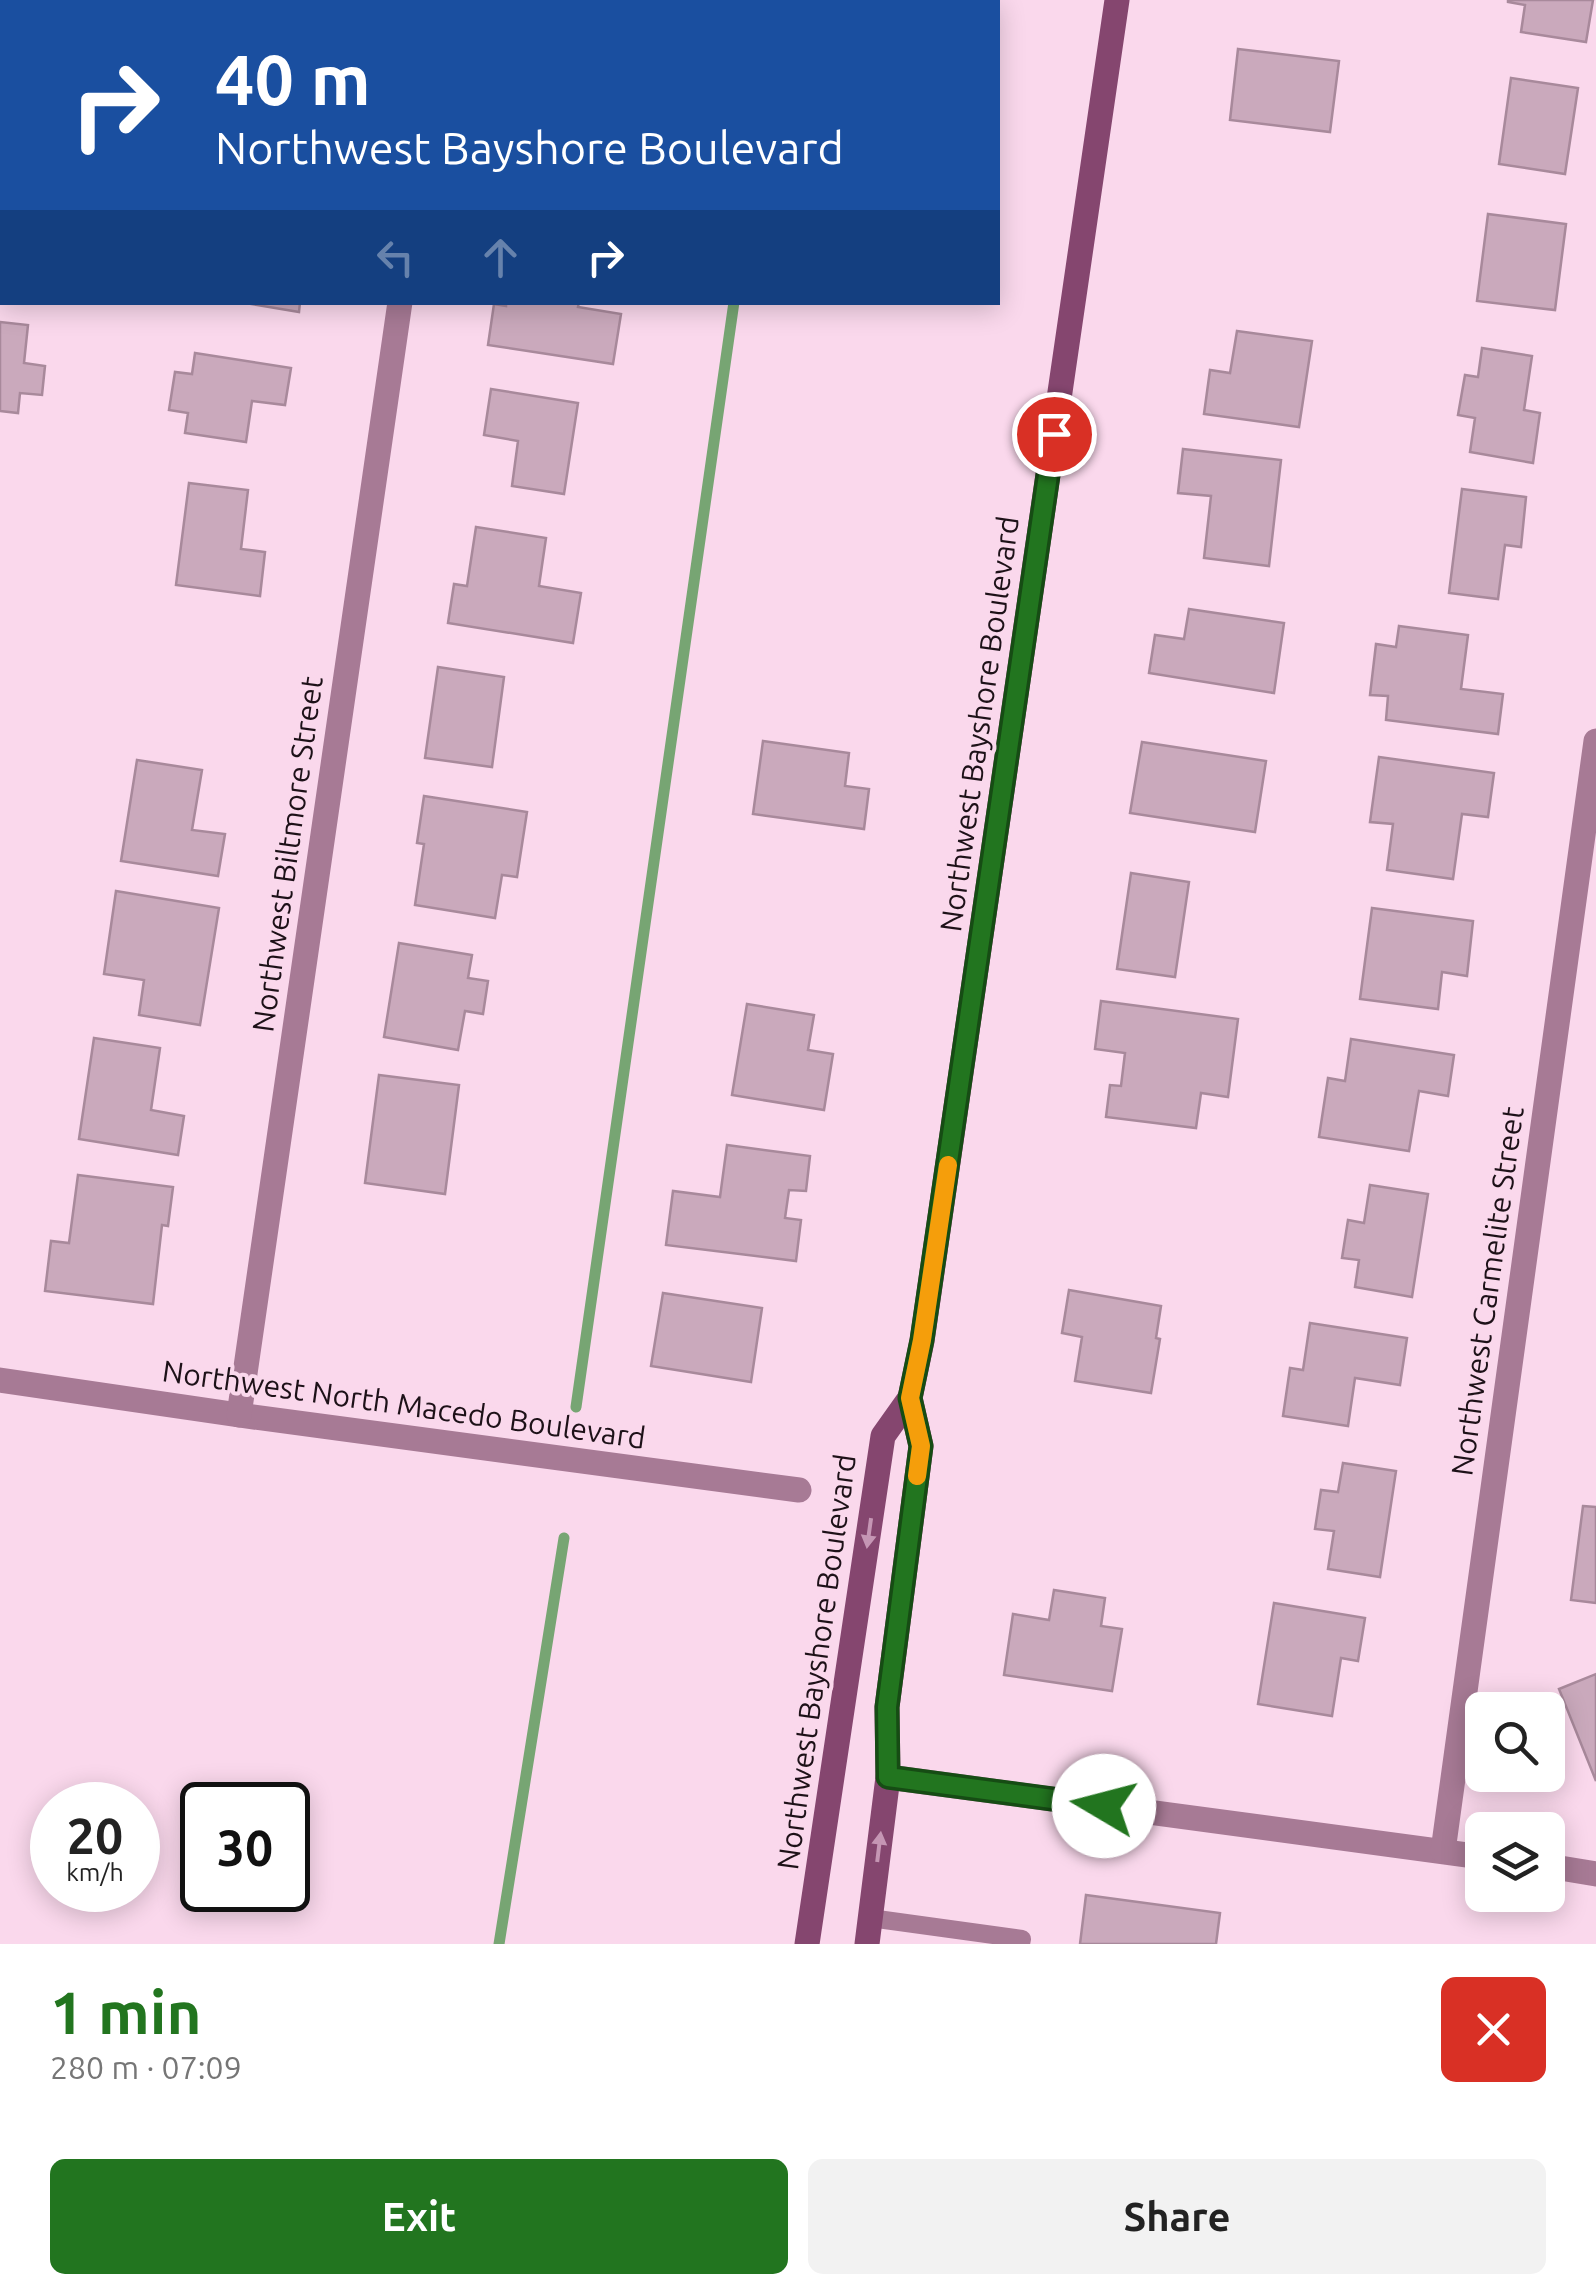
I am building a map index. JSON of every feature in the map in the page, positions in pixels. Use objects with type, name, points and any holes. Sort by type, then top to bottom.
[{"type":"main road","name":"Northwest Bayshore Boulevard","points":[[867,1944],[888,1777],[887,1707],[921,1446],[910,1398],[925,1321],[1117,0]]},
{"type":"main road","name":"Northwest Bayshore Boulevard","points":[[807,1944],[883,1436],[910,1398]]},
{"type":"street","name":"Northwest Biltmore Street","points":[[238,1415],[400,305]]},
{"type":"street","name":"Northwest Carmelite Street","points":[[1443,1850],[1596,741]]},
{"type":"street","name":"Northwest North Macedo Boulevard","points":[[0,1380],[799,1490]]},
{"type":"street","points":[[888,1777],[1465,1853]]},
{"type":"street","points":[[1565,1869],[1596,1874]]},
{"type":"lane","points":[[870,1918],[1022,1939],[1021,1944]]},
{"type":"building","points":[[1508,0],[1593,0],[1586,42],[1521,32],[1525,5]]},
{"type":"building","points":[[1238,49],[1339,61],[1330,132],[1230,120]]},
{"type":"building","points":[[1511,78],[1578,88],[1565,174],[1499,164]]},
{"type":"building","points":[[1488,214],[1566,224],[1555,310],[1477,301]]},
{"type":"building","points":[[257,305],[300,305],[299,312]]},
{"type":"building","points":[[494,305],[578,305],[621,314],[613,364],[488,345]]},
{"type":"building","points":[[0,322],[28,325],[24,363],[45,366],[42,395],[20,393],[18,413],[0,411]]},
{"type":"building","points":[[1237,331],[1312,341],[1299,427],[1204,414],[1210,370],[1230,373]]},
{"type":"building","points":[[1482,348],[1532,356],[1524,410],[1540,413],[1533,463],[1470,452],[1475,418],[1458,415],[1465,375],[1478,377]]},
{"type":"building","points":[[195,353],[291,368],[285,405],[252,401],[246,442],[185,433],[188,413],[169,410],[175,372],[192,374]]},
{"type":"building","points":[[491,389],[578,403],[564,494],[512,486],[518,441],[484,435]]},
{"type":"building","points":[[1183,449],[1281,460],[1269,566],[1204,558],[1211,496],[1178,493]]},
{"type":"building","points":[[189,483],[248,490],[241,549],[265,552],[260,596],[176,585]]},
{"type":"building","points":[[1462,489],[1526,497],[1521,547],[1505,545],[1498,599],[1449,593]]},
{"type":"building","points":[[476,527],[546,538],[539,586],[581,593],[573,643],[448,623],[454,584],[467,586]]},
{"type":"building","points":[[1189,609],[1284,623],[1274,693],[1149,673],[1155,635],[1184,639]]},
{"type":"building","points":[[1399,626],[1468,635],[1461,689],[1503,694],[1498,734],[1386,720],[1388,696],[1370,695],[1376,644],[1396,647]]},
{"type":"building","points":[[438,667],[504,677],[492,767],[425,758]]},
{"type":"building","points":[[763,741],[849,753],[845,786],[869,789],[864,829],[753,814]]},
{"type":"building","points":[[1142,742],[1266,761],[1255,832],[1130,813]]},
{"type":"building","points":[[1379,757],[1494,773],[1488,817],[1462,814],[1453,879],[1387,870],[1393,824],[1370,822]]},
{"type":"building","points":[[137,760],[202,770],[192,830],[225,834],[218,876],[121,861]]},
{"type":"building","points":[[424,796],[527,812],[517,877],[502,875],[495,918],[415,905],[424,844],[417,843]]},
{"type":"building","points":[[1131,873],[1189,882],[1175,977],[1117,969]]},
{"type":"building","points":[[116,891],[219,908],[200,1025],[139,1015],[144,980],[104,974]]},
{"type":"building","points":[[1372,908],[1473,921],[1467,976],[1442,972],[1438,1009],[1360,999]]},
{"type":"building","points":[[399,943],[472,955],[468,978],[488,981],[483,1014],[465,1011],[458,1050],[384,1037]]},
{"type":"building","points":[[1101,1001],[1238,1019],[1228,1097],[1201,1093],[1196,1128],[1106,1117],[1110,1085],[1121,1086],[1125,1053],[1095,1049]]},
{"type":"building","points":[[747,1004],[814,1015],[808,1050],[833,1054],[824,1110],[732,1095]]},
{"type":"building","points":[[94,1038],[160,1048],[151,1110],[184,1116],[178,1155],[79,1139]]},
{"type":"building","points":[[1351,1039],[1454,1055],[1448,1096],[1419,1091],[1409,1151],[1319,1137],[1328,1078],[1345,1081]]},
{"type":"building","points":[[379,1075],[459,1085],[445,1194],[365,1183]]},
{"type":"building","points":[[727,1145],[810,1156],[806,1191],[789,1190],[785,1218],[801,1220],[796,1261],[666,1245],[673,1191],[720,1197]]},
{"type":"building","points":[[78,1175],[173,1187],[168,1226],[162,1225],[153,1304],[45,1291],[51,1241],[69,1243]]},
{"type":"building","points":[[1370,1185],[1428,1194],[1412,1297],[1355,1287],[1359,1260],[1342,1258],[1348,1220],[1364,1223]]},
{"type":"building","points":[[1069,1290],[1161,1306],[1151,1393],[1075,1381],[1082,1337],[1062,1333]]},
{"type":"building","points":[[663,1293],[762,1308],[751,1382],[651,1366]]},
{"type":"building","points":[[1310,1323],[1407,1338],[1400,1385],[1355,1378],[1348,1426],[1283,1416],[1290,1368],[1303,1370]]},
{"type":"building","points":[[1343,1463],[1396,1471],[1380,1577],[1328,1569],[1334,1531],[1315,1529],[1321,1490],[1338,1492]]},
{"type":"building","points":[[1583,1506],[1596,1507],[1596,1603],[1571,1600]]},
{"type":"building","points":[[1054,1590],[1105,1598],[1101,1626],[1122,1629],[1112,1691],[1004,1675],[1013,1614],[1049,1620]]},
{"type":"building","points":[[1274,1603],[1365,1618],[1358,1661],[1341,1658],[1332,1716],[1258,1704]]},
{"type":"building","points":[[1596,1674],[1596,1781],[1565,1704],[1565,1692],[1559,1689]]},
{"type":"building","points":[[1086,1895],[1220,1913],[1216,1944],[1080,1944]]},
{"type":"waterway","points":[[576,1407],[734,305]]},
{"type":"waterway","points":[[499,1944],[564,1538]]},
{"type":"slow traffic","points":[[917,1476],[921,1446],[910,1398],[948,1165]]},
{"type":"route","points":[[1054,434],[922,1340],[910,1398],[921,1446],[887,1707],[888,1777],[1104,1806]]}]
